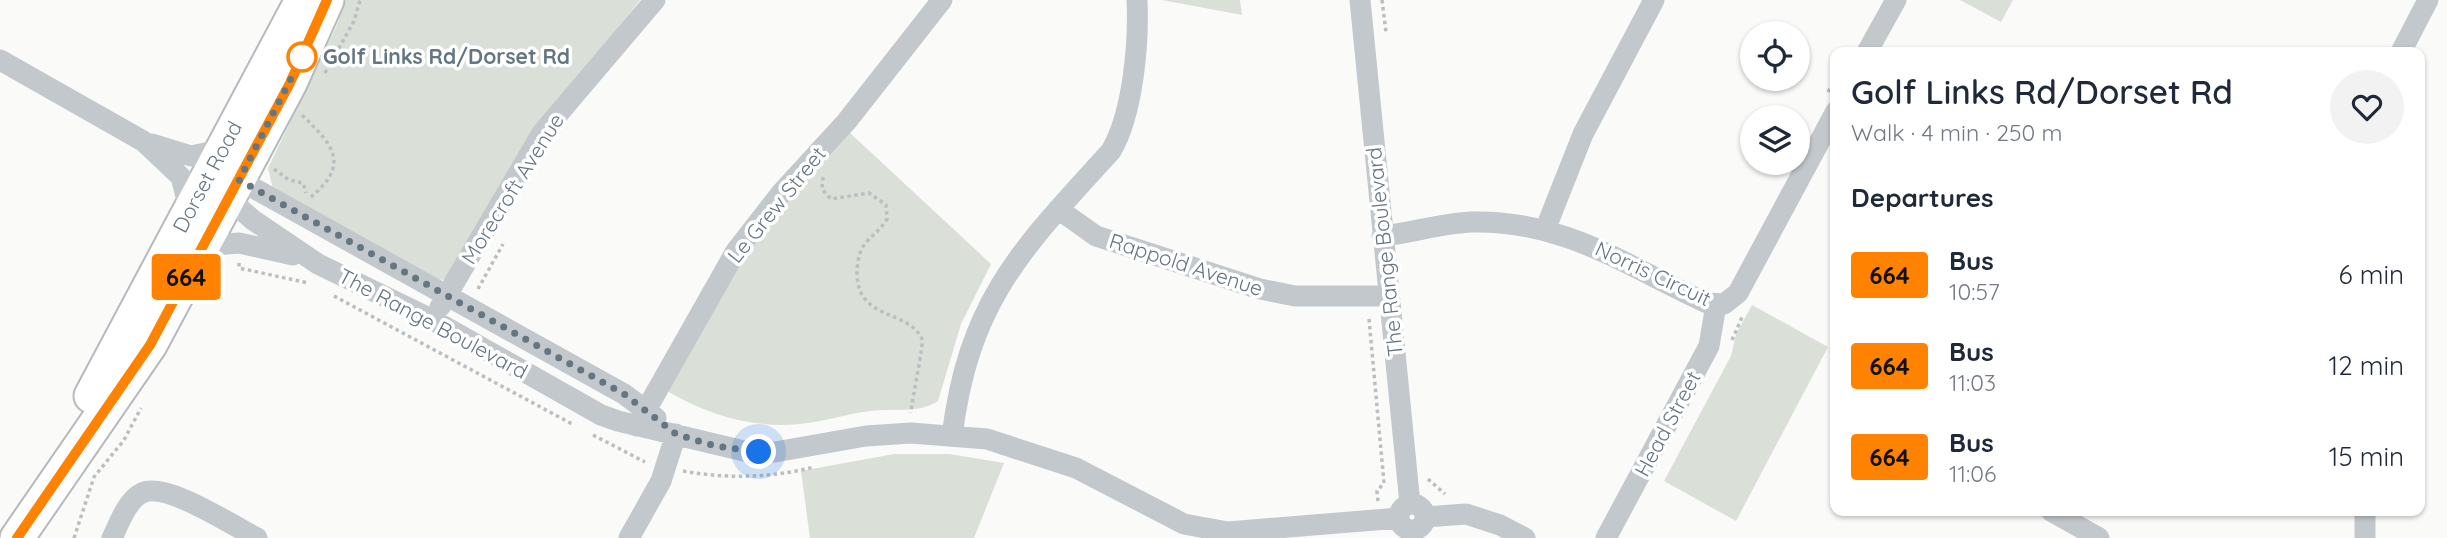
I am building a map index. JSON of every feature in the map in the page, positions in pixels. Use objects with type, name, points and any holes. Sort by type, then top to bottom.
[{"type":"main road","name":"Dorset Road","points":[[17,538],[150,345],[204,246],[223,175],[302,0]]},
{"type":"main road","name":"Dorset Road","points":[[10,538],[191,214],[290,83],[327,0]]},
{"type":"street","name":"Morecroft Avenue","points":[[433,320],[542,133],[655,0]]},
{"type":"street","name":"Le Grew Street","points":[[642,418],[736,251],[782,192],[847,121],[942,0]]},
{"type":"street","points":[[952,436],[957,398],[989,302],[1023,250],[1111,151],[1125,122],[1137,0]]},
{"type":"street","name":"The Range Boulevard","points":[[223,175],[253,220],[318,264],[433,320],[601,415],[642,418],[676,434],[715,446],[775,452],[866,436],[911,433],[987,439],[1040,454],[1076,468],[1173,519],[1206,529],[1253,532],[1407,521],[1381,291],[1382,230],[1360,0]]},
{"type":"street","points":[[1552,231],[1567,174],[1583,134],[1654,0]]},
{"type":"street","points":[[1870,47],[1896,0]]},
{"type":"street","points":[[2403,47],[2428,0]]},
{"type":"street","points":[[0,60],[143,141],[191,156],[223,175]]},
{"type":"street","name":"Norris Circuit","points":[[1382,230],[1509,224],[1552,231],[1592,245],[1699,300],[1716,305],[1730,302],[1738,293],[1830,122]]},
{"type":"street","points":[[143,141],[181,177],[191,214]]},
{"type":"street","name":"The Range Boulevard","points":[[223,175],[624,394],[642,418]]},
{"type":"street","name":"Rappold Avenue","points":[[1058,209],[1096,236],[1280,294],[1323,295],[1381,291]]},
{"type":"street","points":[[204,246],[254,244],[318,264]]},
{"type":"street","name":"Head Street","points":[[1606,538],[1709,346],[1716,305]]},
{"type":"street","points":[[629,538],[660,481],[676,434]]},
{"type":"street","points":[[112,538],[130,504],[141,493],[156,489],[178,496],[257,538]]},
{"type":"street","points":[[1407,521],[1466,514],[1482,518],[1525,538]]},
{"type":"street","points":[[2060,516],[2099,538]]},
{"type":"street","points":[[2365,516],[2365,538]]},
{"type":"path","points":[[1382,0],[1387,44]]},
{"type":"path","points":[[274,169],[289,180],[303,183],[310,198],[332,176],[335,166],[333,151],[302,115]]},
{"type":"path","points":[[827,171],[822,189],[831,199],[869,193],[886,205],[887,219],[859,257],[857,281],[864,298],[872,306],[913,328],[922,341],[924,348],[912,398],[911,433]]},
{"type":"path","points":[[468,308],[506,237]]},
{"type":"path","points":[[1381,291],[1384,483],[1377,491],[1407,521]]},
{"type":"path","points":[[1426,468],[1428,480],[1446,494],[1448,517]]},
{"type":"shaded area","points":[[346,0],[640,0],[518,155],[445,280],[427,278],[273,189],[268,168],[336,27]]},
{"type":"shaded area","points":[[1162,0],[1240,0],[1242,15]]},
{"type":"shaded area","points":[[1960,0],[2013,0],[2001,22]]},
{"type":"shaded area","points":[[849,132],[991,264],[961,324],[938,401],[922,408],[871,411],[808,423],[771,425],[719,415],[669,392],[668,389],[745,251],[790,195]]},
{"type":"shaded area","points":[[1752,305],[1828,347],[1736,521],[1664,481],[1731,356],[1736,334]]},
{"type":"shaded area","points":[[894,454],[949,454],[1004,463],[974,538],[810,538],[801,471]]},
{"type":"bus line","name":"664","points":[[17,538],[150,345],[290,83],[327,0]]},
{"type":"place","name":"Golf Links Rd/Dorset Rd","points":[[302,57]]},
{"type":"route","points":[[302,57],[239,180],[624,394],[676,434],[715,446],[759,452]]}]
